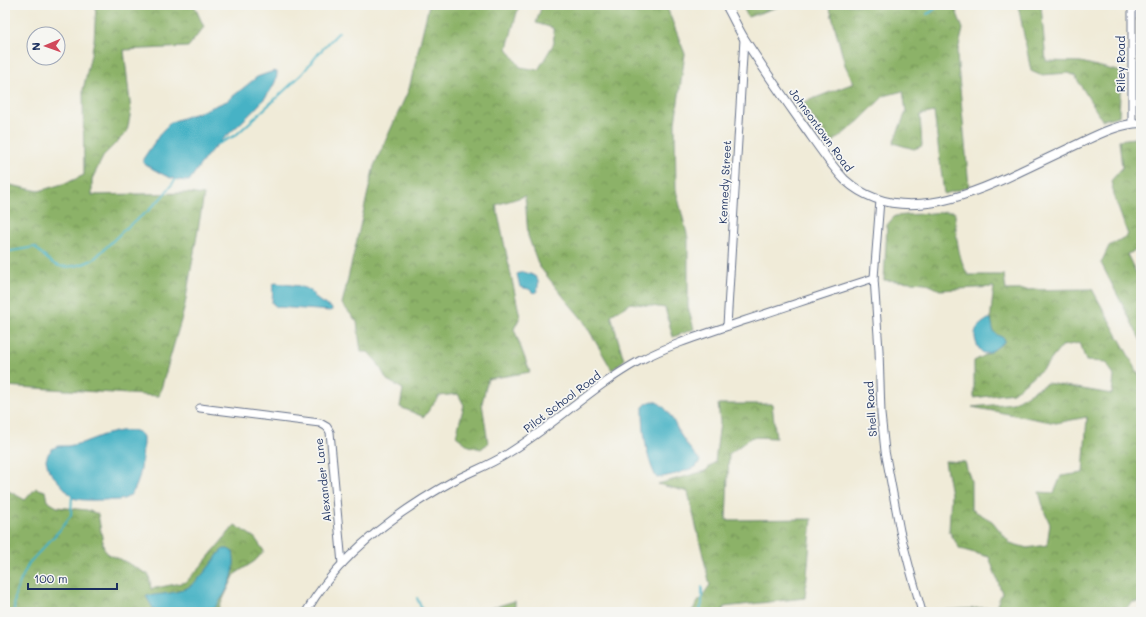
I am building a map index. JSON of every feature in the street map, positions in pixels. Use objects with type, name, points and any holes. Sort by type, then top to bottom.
[{"type":"street","name":"Johnsontown Road","points":[[726,5],[744,39],[827,159],[844,179],[862,193],[880,200],[902,204],[930,203],[954,198],[1005,179],[1107,130],[1132,123],[1141,123]]},
{"type":"street","name":"Riley Road","points":[[1132,5],[1132,123]]},
{"type":"street","name":"Kennedy Street","points":[[727,326],[744,39]]},
{"type":"street","name":"Shell Road","points":[[880,200],[874,278],[879,350],[881,414],[885,451],[900,531],[910,573],[922,612]]},
{"type":"street","name":"Pilot School Road","points":[[306,612],[327,581],[342,564],[366,541],[393,519],[453,481],[506,455],[528,441],[615,376],[633,365],[668,348],[727,326],[874,278]]},
{"type":"street","name":"Alexander Lane","points":[[200,408],[320,423],[327,427],[330,432],[342,564]]},
{"type":"green space","points":[[96,5],[194,5],[204,27],[188,47],[124,50],[131,111],[127,132],[104,155],[92,179],[92,195],[187,193],[204,195],[184,310],[159,396],[5,386],[5,184],[39,191],[69,182],[84,175],[83,90],[94,41]]},
{"type":"green space","points":[[429,5],[521,5],[518,9],[507,48],[520,67],[538,70],[554,43],[553,28],[536,23],[542,5],[666,5],[685,54],[675,123],[676,190],[688,238],[688,307],[694,329],[673,337],[665,308],[631,303],[611,315],[624,360],[612,370],[583,320],[539,266],[528,236],[525,196],[496,205],[520,317],[514,329],[530,372],[488,379],[482,403],[488,443],[481,449],[469,446],[456,436],[464,405],[458,394],[439,396],[424,417],[400,407],[403,389],[387,380],[377,362],[368,352],[361,352],[357,322],[342,304],[374,166],[409,89]]},
{"type":"green space","points":[[742,5],[784,5],[748,17]]},
{"type":"green space","points":[[829,5],[954,5],[963,29],[957,55],[969,187],[944,194],[934,112],[920,115],[922,146],[914,149],[893,143],[906,112],[903,91],[884,96],[860,120],[832,143],[802,103],[854,83],[845,65]]},
{"type":"green space","points":[[1018,5],[1041,5],[1046,61],[1081,62],[1121,72],[1119,116],[1102,120],[1075,76],[1069,73],[1040,75],[1031,71]]},
{"type":"green space","points":[[1141,137],[1141,249],[1127,254],[1141,283],[1141,341],[1101,263],[1109,246],[1128,235],[1115,199],[1111,181],[1122,168],[1119,140]]},
{"type":"green space","points":[[955,212],[959,252],[968,275],[1004,275],[1006,290],[1092,289],[1141,378],[1141,602],[1133,602],[1122,612],[931,612],[996,607],[1002,593],[989,557],[960,549],[949,531],[951,494],[945,461],[965,462],[971,481],[971,509],[992,521],[1010,543],[1027,548],[1047,545],[1050,524],[1039,492],[1054,493],[1061,476],[1083,473],[1087,417],[1056,423],[972,407],[1013,403],[1047,383],[1112,394],[1114,376],[1106,362],[1086,361],[1080,343],[1062,346],[1046,366],[1013,393],[974,398],[974,361],[989,353],[1004,342],[1004,338],[993,332],[991,323],[994,287],[940,290],[925,283],[884,280],[887,225],[895,216]]},
{"type":"green space","points":[[718,404],[772,404],[776,438],[752,437],[729,454],[726,520],[812,519],[805,598],[724,607],[722,612],[691,612],[710,585],[688,492],[658,484],[705,471],[715,462],[720,423]]},
{"type":"green space","points":[[36,488],[45,491],[47,501],[57,507],[87,510],[98,514],[104,549],[108,554],[149,575],[151,589],[186,582],[235,525],[255,538],[264,551],[255,561],[235,574],[217,612],[5,612],[5,489],[25,500]]},
{"type":"green space","points":[[515,601],[515,612],[478,612]]},
{"type":"water","points":[[274,71],[277,72],[270,92],[250,114],[211,151],[189,181],[170,178],[143,163],[143,159],[162,131],[171,122],[227,101],[257,77]]},
{"type":"water","points":[[523,272],[536,277],[538,286],[535,293],[529,289],[520,287],[517,274]]},
{"type":"water","points":[[276,283],[299,286],[310,290],[317,299],[332,308],[332,310],[277,307],[272,303],[273,284]]},
{"type":"water","points":[[988,319],[991,319],[995,333],[1004,338],[1004,342],[989,353],[983,353],[976,342],[975,333],[978,327]]},
{"type":"water","points":[[653,401],[663,406],[667,411],[692,452],[699,459],[700,461],[696,467],[676,474],[657,478],[655,475],[647,450],[643,415],[643,407],[647,403]]},
{"type":"water","points":[[120,431],[136,431],[143,437],[143,452],[140,471],[135,488],[131,494],[124,499],[118,500],[80,500],[73,498],[49,471],[46,460],[48,454],[52,449],[58,446],[68,446],[82,443],[103,435]]},
{"type":"water","points":[[224,549],[228,549],[233,552],[234,569],[229,585],[211,612],[155,612],[146,596],[172,593],[192,585]]},
{"type":"waterway","points":[[927,14],[940,5]]},
{"type":"waterway","points":[[218,144],[236,135],[285,90],[302,74],[318,54],[339,32]]},
{"type":"waterway","points":[[5,252],[35,247],[51,262],[63,267],[79,265],[90,261],[94,259],[126,228],[148,211],[162,197],[177,178]]},
{"type":"waterway","points":[[14,612],[15,595],[29,563],[59,531],[71,515],[72,496]]},
{"type":"waterway","points":[[699,612],[702,604],[702,587]]},
{"type":"waterway","points":[[417,598],[423,612]]}]
